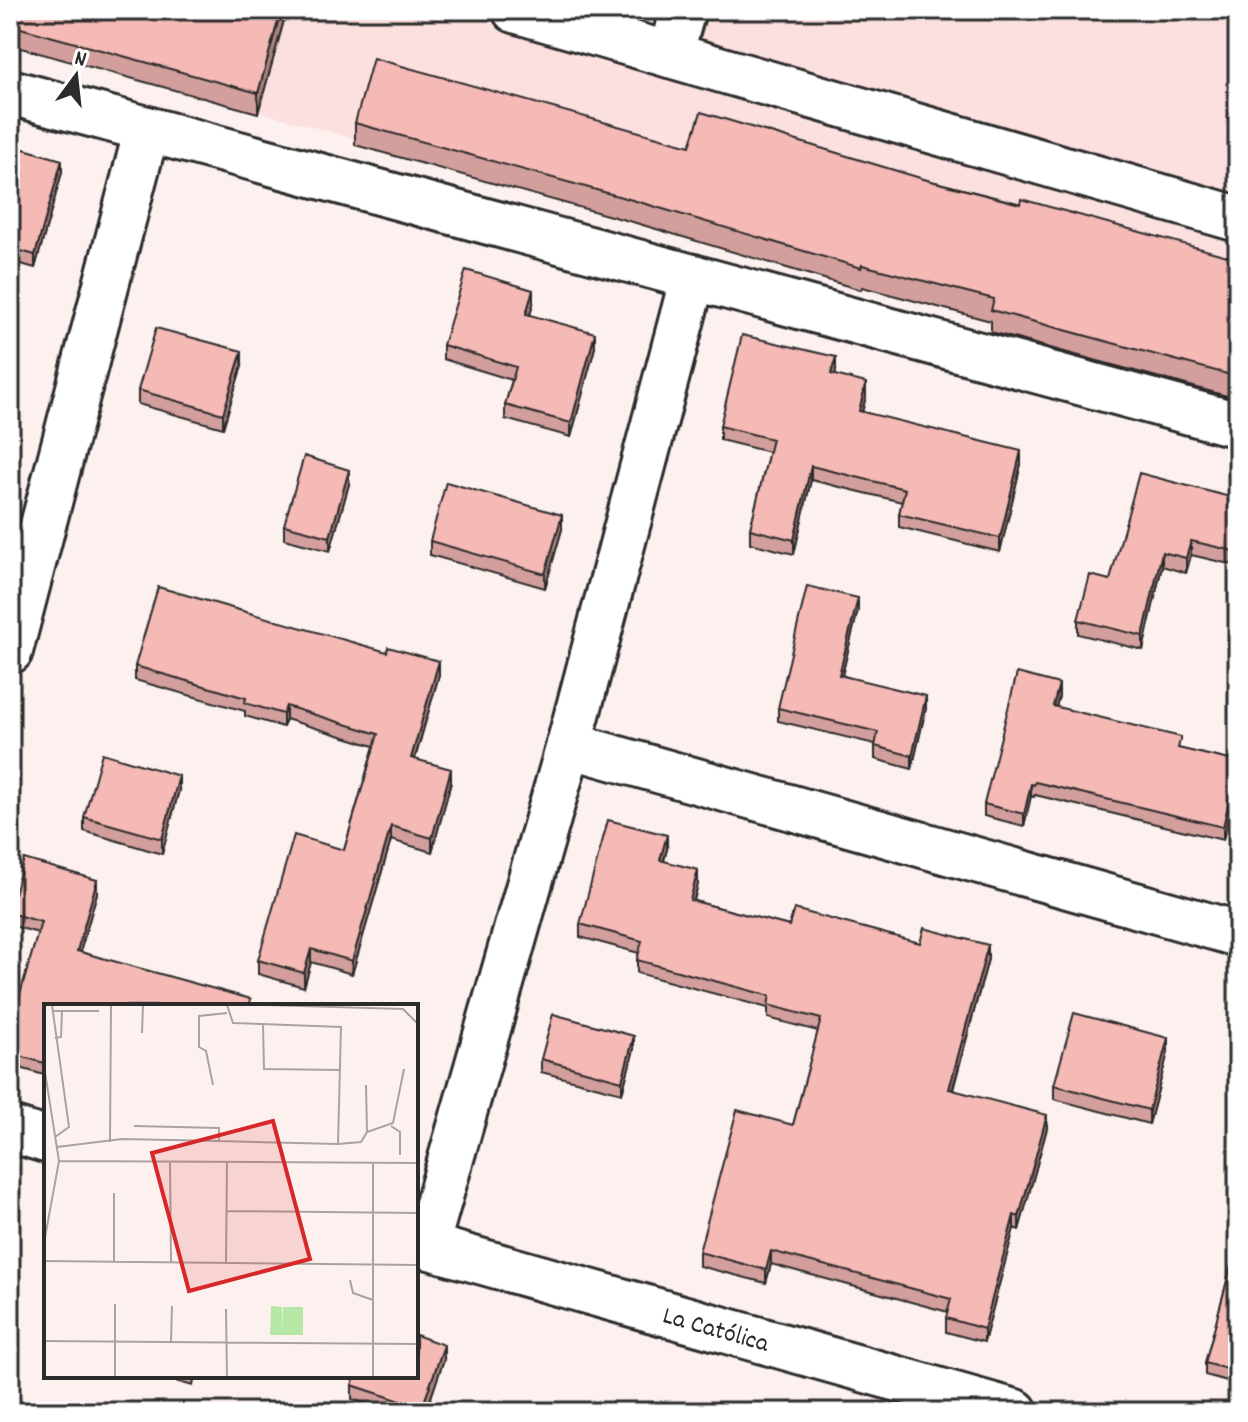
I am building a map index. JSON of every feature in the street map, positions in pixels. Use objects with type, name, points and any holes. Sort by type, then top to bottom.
[{"type":"street","points":[[515,10],[1238,219]]},
{"type":"street","points":[[670,55],[683,10]]},
{"type":"street","points":[[10,92],[1238,425]]},
{"type":"street","points":[[10,651],[147,129]]},
{"type":"street","points":[[421,1245],[569,745],[693,277]]},
{"type":"street","points":[[569,745],[1238,934]]},
{"type":"street","points":[[10,1129],[44,1139]]},
{"type":"street","name":"La Católica","points":[[421,1245],[1015,1412]]},
{"type":"shaded area","points":[[10,10],[1238,10],[1238,395],[10,39]]},
{"type":"building","points":[[21,10],[281,10],[258,93],[17,27]]},
{"type":"building","points":[[373,58],[690,146],[701,112],[927,180],[1020,204],[1021,199],[1238,259],[1238,377],[991,310],[994,299],[862,265],[861,268],[636,201],[355,123]]},
{"type":"building","points":[[10,145],[62,160],[35,255],[14,249],[10,264]]},
{"type":"building","points":[[466,270],[533,290],[526,314],[595,333],[571,423],[505,405],[516,367],[443,345]]},
{"type":"building","points":[[156,328],[242,351],[223,414],[138,390]]},
{"type":"building","points":[[742,335],[836,357],[831,374],[866,383],[859,411],[1021,451],[1000,538],[899,514],[905,489],[811,466],[794,540],[750,529],[772,439],[720,426]]},
{"type":"building","points":[[304,456],[349,470],[330,537],[284,525]]},
{"type":"building","points":[[1139,473],[1230,497],[1235,476],[1238,477],[1238,552],[1191,541],[1186,558],[1162,552],[1143,636],[1078,620],[1090,575],[1110,580]]},
{"type":"building","points":[[446,482],[562,515],[545,574],[430,541]]},
{"type":"building","points":[[807,586],[858,598],[839,675],[926,696],[912,756],[875,746],[878,732],[778,708]]},
{"type":"building","points":[[158,587],[387,652],[388,647],[439,661],[411,758],[451,769],[432,838],[391,826],[352,961],[311,949],[304,973],[258,960],[294,835],[344,850],[378,734],[286,706],[283,714],[245,703],[246,698],[135,666]]},
{"type":"building","points":[[1017,673],[1059,684],[1053,706],[1181,737],[1178,748],[1238,762],[1223,827],[1035,782],[1031,784],[1024,814],[984,804]]},
{"type":"building","points":[[102,753],[179,776],[162,839],[84,817]]},
{"type":"building","points":[[608,820],[667,835],[660,860],[698,870],[690,900],[789,926],[794,909],[920,943],[924,928],[988,945],[949,1089],[1047,1115],[1019,1217],[1014,1215],[984,1329],[946,1318],[951,1299],[771,1251],[766,1270],[699,1252],[737,1110],[793,1125],[821,1019],[768,1005],[770,996],[637,960],[642,941],[580,924]]},
{"type":"building","points":[[24,859],[97,880],[77,951],[251,999],[250,1004],[44,1004],[44,1063],[10,1053],[10,1029],[41,922],[10,913]]},
{"type":"building","points":[[1074,1013],[1168,1038],[1149,1110],[1054,1085]]},
{"type":"building","points":[[553,1014],[634,1036],[622,1081],[541,1059]]},
{"type":"building","points":[[1238,1240],[1238,1372],[1205,1363]]},
{"type":"building","points":[[418,1336],[444,1345],[422,1408],[352,1385],[354,1378],[418,1378]]}]
